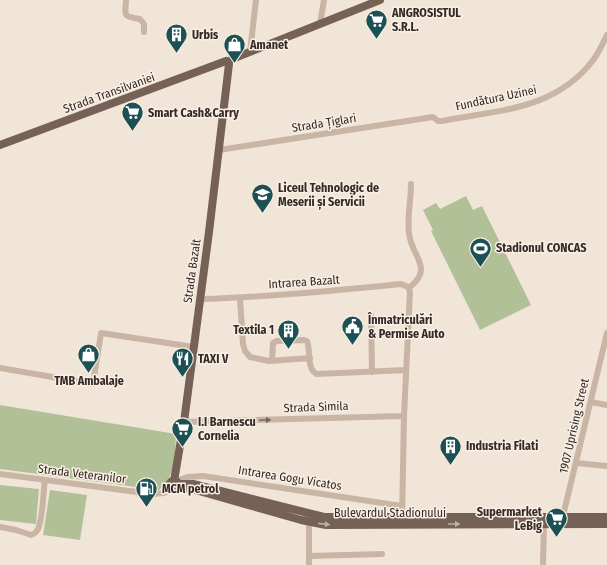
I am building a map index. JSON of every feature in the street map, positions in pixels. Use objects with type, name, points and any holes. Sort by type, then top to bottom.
[{"type":"main road","name":"Strada Transilvaniei","points":[[0,146],[229,62],[250,52],[380,0]]},
{"type":"main road","name":"Strada Bazalt","points":[[174,485],[194,347],[229,62]]},
{"type":"main road","name":"Bulevardul Stadionului","points":[[174,485],[336,525],[402,521],[562,520],[607,517]]},
{"type":"main road","name":"Bulevardul Stadionului","points":[[562,520],[607,524]]},
{"type":"street","points":[[126,0],[125,13],[132,19],[140,18],[144,24],[144,32]]},
{"type":"street","points":[[250,52],[256,0]]},
{"type":"street","points":[[320,24],[324,0]]},
{"type":"street","name":"Fundătura Uzinei","points":[[433,117],[442,121],[522,106],[542,100],[562,90],[578,76],[594,58],[607,35]]},
{"type":"street","name":"Strada Țiglari","points":[[219,150],[433,117]]},
{"type":"street","points":[[402,521],[409,288],[420,277],[421,267],[409,234],[411,184]]},
{"type":"street","name":"Intrarea Bazalt","points":[[200,299],[240,298],[338,291],[401,284],[409,288]]},
{"type":"street","points":[[240,298],[243,344],[245,351],[250,357],[264,360],[310,358]]},
{"type":"street","points":[[371,315],[372,372]]},
{"type":"street","points":[[0,368],[93,384],[101,333],[194,347]]},
{"type":"street","name":"1907 Uprising Street","points":[[562,520],[607,333]]},
{"type":"street","points":[[272,360],[273,343],[277,341],[308,341],[312,369],[317,374],[406,370]]},
{"type":"street","points":[[591,402],[607,405]]},
{"type":"street","name":"Strada Simila","points":[[184,422],[404,416]]},
{"type":"street","points":[[576,463],[607,466]]},
{"type":"street","name":"Strada Veteranilor","points":[[0,474],[152,494],[160,494],[174,485]]},
{"type":"street","name":"Intrarea Gogu Vicatos","points":[[174,485],[187,477],[203,476],[402,506]]},
{"type":"street","points":[[0,527],[31,535],[35,534],[38,529],[40,518],[44,480]]},
{"type":"street","points":[[309,518],[309,565]]},
{"type":"street","points":[[543,565],[544,520]]},
{"type":"street","points":[[309,556],[382,554]]},
{"type":"green space","name":"Stadionul CONCAS","points":[[466,196],[473,210],[482,206],[531,305],[480,330],[431,231],[433,230],[423,210],[436,203],[440,209]]},
{"type":"green space","points":[[0,405],[176,434],[175,457],[172,471],[165,484],[159,490],[0,469]]},
{"type":"green space","points":[[0,485],[39,489],[36,524],[0,520]]},
{"type":"green space","points":[[50,490],[87,495],[80,540],[43,535]]},
{"type":"place","name":"ANGROSISTUL S.R.L.","points":[[376,40]]},
{"type":"place","name":"Urbis","points":[[177,54]]},
{"type":"place","name":"Amanet","points":[[235,64]]},
{"type":"place","name":"Smart Cash&Carry","points":[[132,132]]},
{"type":"place","name":"Liceul Tehnologic de Meserii și Servicii","points":[[263,214]]},
{"type":"place","name":"Stadionul CONCAS","points":[[481,268]]},
{"type":"place","name":"Înmatriculări & Permise Auto","points":[[352,346]]},
{"type":"place","name":"Textila 1","points":[[289,350]]},
{"type":"place","name":"TMB Ambalaje","points":[[89,374]]},
{"type":"place","name":"TAXI V","points":[[183,378]]},
{"type":"place","name":"I.I Barnescu Cornelia","points":[[182,448]]},
{"type":"place","name":"Industria Filati","points":[[450,466]]},
{"type":"place","name":"MCM petrol","points":[[147,508]]},
{"type":"place","name":"Supermarket LeBig","points":[[557,538]]}]
